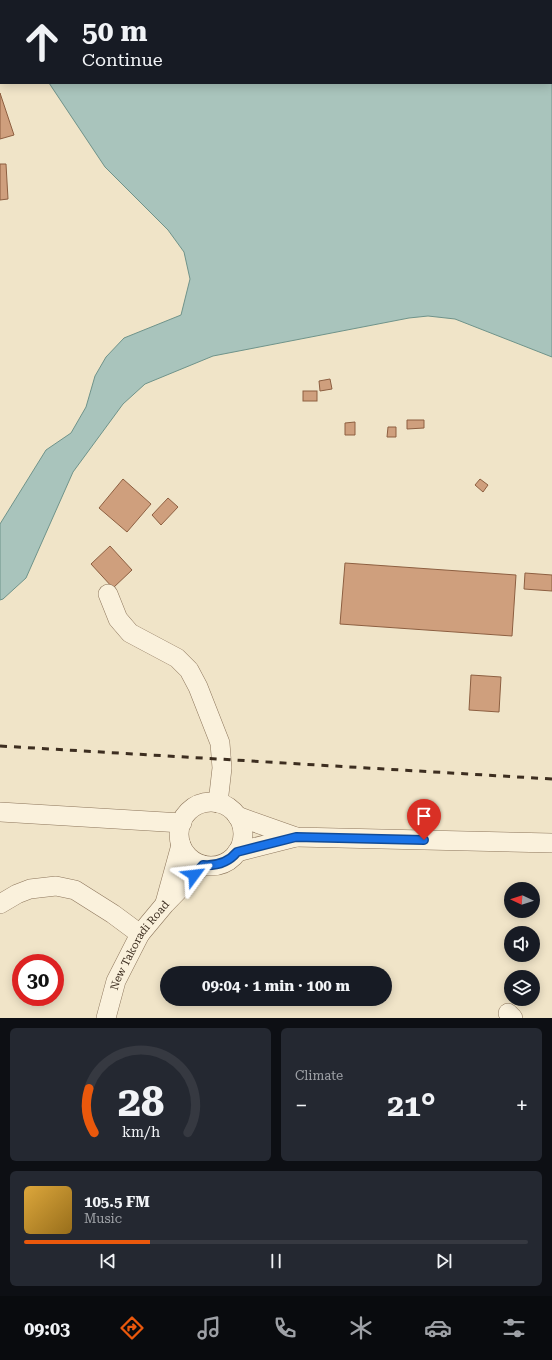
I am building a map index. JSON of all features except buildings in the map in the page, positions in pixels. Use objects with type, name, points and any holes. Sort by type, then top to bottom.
[{"type":"street","points":[[108,594],[118,619],[130,633],[177,658],[189,670],[195,681],[220,743],[222,768],[218,803]]},
{"type":"street","points":[[165,904],[181,845],[179,830],[188,812],[196,805],[211,802],[218,803],[226,805],[237,816],[240,822],[242,837],[237,852],[226,862],[211,866],[203,865],[190,858],[181,845]]},
{"type":"street","points":[[0,812],[182,823]]},
{"type":"street","points":[[237,816],[296,837]]},
{"type":"street","points":[[237,852],[296,837],[552,843]]},
{"type":"street","name":"New Takoradi Road","points":[[106,1018],[116,981],[140,934],[165,904],[203,865]]},
{"type":"street","points":[[0,904],[17,894],[30,889],[56,886],[75,890],[113,914],[140,934]]},
{"type":"water","points":[[50,84],[552,84],[552,357],[455,319],[428,316],[409,318],[213,356],[145,384],[123,404],[73,472],[26,578],[0,600],[0,524],[46,450],[71,433],[86,407],[95,376],[106,357],[124,338],[181,315],[190,279],[184,252],[168,230],[105,167]]},
{"type":"railway","points":[[0,746],[552,779]]},
{"type":"route","points":[[194,875],[203,865],[211,866],[226,862],[237,852],[296,837],[424,840]]}]
